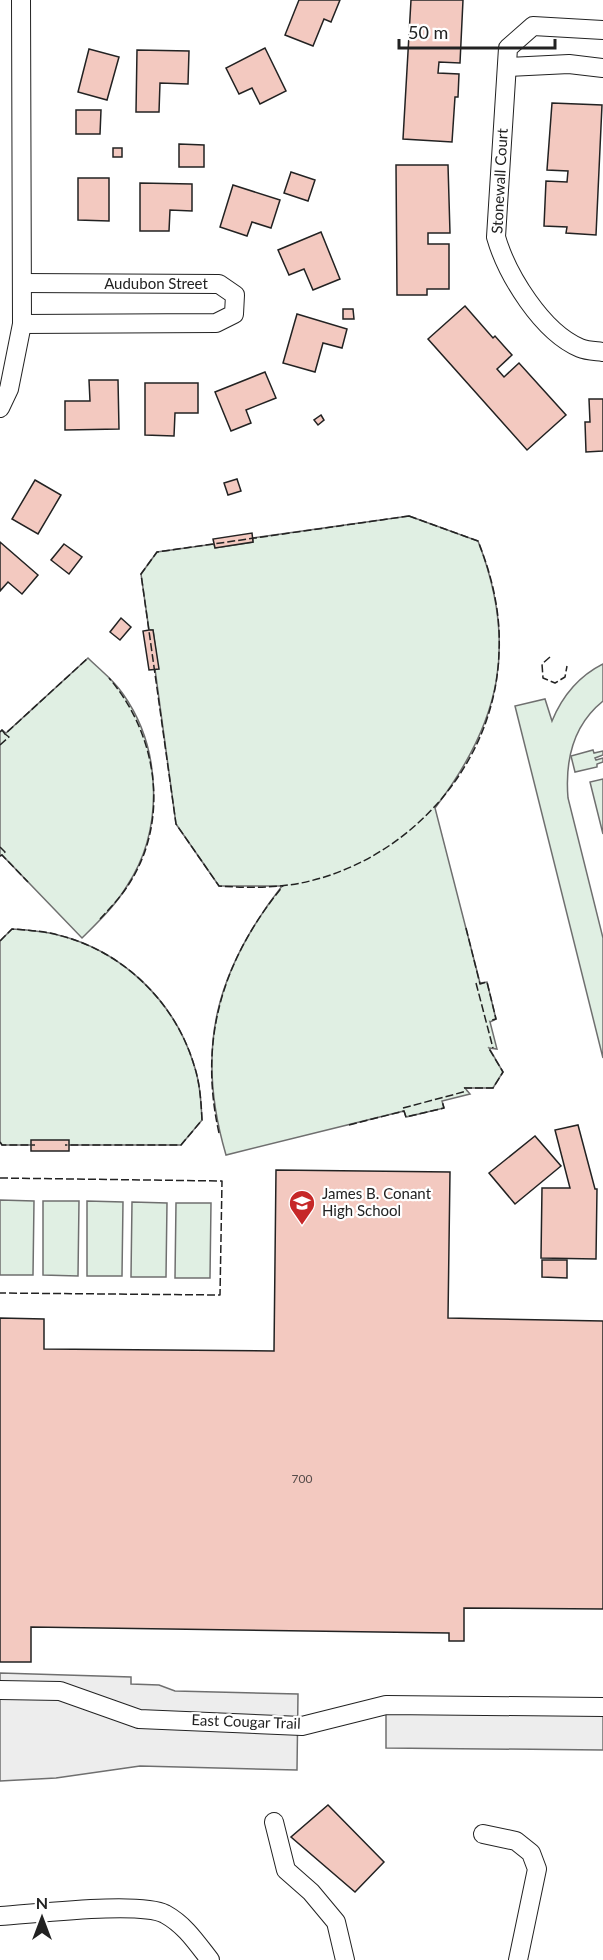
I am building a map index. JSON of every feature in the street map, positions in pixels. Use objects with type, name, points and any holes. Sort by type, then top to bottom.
[{"type":"street","points":[[0,408],[9,389],[22,324],[21,0]]},
{"type":"street","name":"Stonewall Court","points":[[603,30],[533,26],[508,48],[496,237],[502,258],[511,276],[549,326],[564,339],[582,349],[603,352]]},
{"type":"street","points":[[507,67],[569,64],[603,68]]},
{"type":"street","name":"Audubon Street","points":[[21,283],[219,284],[235,295],[234,314],[216,323],[22,324]]},
{"type":"street","name":"East Cougar Trail","points":[[0,1690],[60,1692],[139,1719],[302,1726],[386,1705],[603,1707]]},
{"type":"street","points":[[274,1822],[286,1870],[311,1892],[336,1922],[345,1960]]},
{"type":"street","points":[[483,1834],[516,1841],[531,1853],[537,1869],[518,1960]]},
{"type":"street","points":[[0,1916],[127,1908],[163,1913],[185,1927],[210,1960]]},
{"type":"green space","points":[[409,516],[478,541],[490,579],[497,614],[499,648],[496,681],[488,713],[475,744],[435,808],[480,983],[487,982],[496,1019],[490,1022],[497,1049],[489,1048],[503,1072],[493,1088],[465,1088],[470,1094],[442,1101],[444,1108],[406,1117],[404,1111],[226,1155],[212,1081],[212,1046],[217,1013],[227,981],[241,950],[259,918],[282,886],[219,886],[176,824],[155,669],[158,668],[153,630],[149,630],[141,574],[157,552],[214,544],[215,548],[253,542],[253,538]]},
{"type":"green space","points":[[88,658],[119,689],[136,716],[145,739],[154,790],[147,840],[139,864],[117,900],[82,938],[2,855],[0,856],[0,732],[2,730],[6,733]]},
{"type":"green space","points":[[603,664],[603,701],[584,721],[578,732],[570,757],[567,784],[568,798],[603,938],[603,1058],[515,706],[545,699],[552,721],[572,688]]},
{"type":"green space","points":[[593,750],[594,753],[603,751],[603,755],[595,758],[596,760],[603,758],[603,762],[597,764],[597,767],[575,772],[571,756]]},
{"type":"green space","points":[[603,779],[603,834],[590,782]]},
{"type":"green space","points":[[12,929],[58,935],[104,953],[143,982],[160,1000],[174,1020],[185,1042],[199,1085],[202,1120],[181,1145],[2,1145],[0,1142],[0,941]]},
{"type":"green space","points":[[0,1200],[34,1201],[33,1275],[0,1275]]},
{"type":"green space","points":[[43,1201],[79,1201],[78,1276],[43,1275]]},
{"type":"green space","points":[[87,1201],[123,1202],[122,1276],[87,1276]]},
{"type":"green space","points":[[132,1202],[167,1203],[166,1277],[131,1277]]},
{"type":"green space","points":[[176,1203],[211,1203],[210,1278],[175,1278]]},
{"type":"shaded area","points":[[0,1673],[131,1677],[131,1684],[159,1685],[175,1691],[298,1694],[297,1770],[140,1766],[56,1778],[0,1781]]},
{"type":"shaded area","points":[[386,1705],[603,1707],[603,1750],[386,1748]]},
{"type":"building","points":[[299,0],[340,0],[331,22],[324,19],[313,46],[285,35]]},
{"type":"building","points":[[411,0],[463,0],[460,63],[439,62],[438,73],[459,74],[452,142],[403,139]]},
{"type":"building","points":[[265,48],[286,91],[260,104],[252,88],[239,94],[226,68]]},
{"type":"building","points":[[89,49],[119,57],[107,100],[78,92]]},
{"type":"building","points":[[137,50],[189,51],[188,84],[160,83],[159,112],[136,112]]},
{"type":"building","points":[[552,103],[602,105],[596,235],[566,233],[567,227],[544,226],[546,181],[567,182],[568,171],[547,170]]},
{"type":"building","points":[[76,110],[101,110],[100,134],[76,134]]},
{"type":"building","points":[[179,144],[204,145],[204,167],[179,167]]},
{"type":"building","points":[[113,148],[122,148],[122,157],[113,157]]},
{"type":"building","points":[[396,165],[448,165],[450,233],[428,233],[428,244],[449,244],[449,289],[427,289],[427,295],[397,295]]},
{"type":"building","points":[[291,172],[315,180],[308,201],[284,193]]},
{"type":"building","points":[[78,178],[109,178],[109,221],[78,220]]},
{"type":"building","points":[[140,183],[192,184],[192,211],[170,210],[169,231],[140,231]]},
{"type":"building","points":[[233,185],[280,200],[271,228],[252,222],[247,236],[220,227]]},
{"type":"building","points":[[321,232],[340,279],[313,290],[304,269],[289,275],[278,250]]},
{"type":"building","points":[[465,306],[493,338],[495,336],[512,355],[497,369],[504,377],[519,363],[566,415],[527,450],[428,339]]},
{"type":"building","points":[[343,309],[353,309],[354,319],[343,319]]},
{"type":"building","points":[[297,314],[347,329],[342,348],[323,343],[315,372],[283,363]]},
{"type":"building","points":[[265,372],[276,398],[246,410],[251,423],[231,431],[215,392]]},
{"type":"building","points":[[89,380],[118,380],[119,429],[65,430],[65,401],[90,401]]},
{"type":"building","points":[[145,383],[198,383],[198,413],[175,413],[174,436],[145,435]]},
{"type":"building","points":[[589,399],[603,399],[603,451],[586,452],[585,422],[590,422]]},
{"type":"building","points":[[321,415],[324,420],[318,425],[314,420]]},
{"type":"building","points":[[237,479],[241,491],[228,495],[224,483]]},
{"type":"building","points":[[35,480],[61,495],[38,534],[12,519]]},
{"type":"building","points":[[252,533],[253,542],[215,548],[213,539]]},
{"type":"building","points":[[0,542],[38,575],[22,594],[8,582],[0,591]]},
{"type":"building","points":[[64,544],[82,557],[69,574],[51,560]]},
{"type":"building","points":[[121,618],[131,627],[120,640],[110,632]]},
{"type":"building","points":[[153,630],[159,669],[149,670],[143,631]]},
{"type":"building","points":[[578,1125],[595,1189],[597,1189],[596,1259],[541,1258],[542,1188],[570,1188],[555,1130]]},
{"type":"building","points":[[535,1136],[561,1166],[515,1204],[489,1173]]},
{"type":"building","points":[[31,1140],[69,1140],[69,1151],[31,1151]]},
{"type":"building","name":"James B. Conant High School","points":[[276,1170],[450,1172],[448,1318],[603,1321],[603,1609],[464,1608],[464,1641],[449,1641],[449,1633],[31,1627],[31,1662],[0,1662],[0,1318],[44,1319],[44,1349],[274,1351]]},
{"type":"building","points":[[542,1260],[567,1260],[567,1278],[542,1277]]},
{"type":"building","points":[[328,1805],[384,1862],[355,1892],[291,1837]]},
{"type":"fence","points":[[409,516],[478,541],[494,595],[499,623],[499,652],[494,693],[482,732],[464,769],[439,801],[410,830],[377,853],[340,871],[291,885],[219,886],[176,824],[141,574],[157,552],[409,516]]},
{"type":"fence","points":[[550,657],[542,664],[543,678],[555,683],[565,677],[567,666]]},
{"type":"fence","points":[[0,732],[2,730],[5,734],[88,658]]},
{"type":"fence","points":[[100,919],[127,887],[141,862],[150,835],[154,807],[153,780],[148,752],[139,726],[126,701],[109,678]]},
{"type":"fence","points":[[0,745],[9,737],[5,734]]},
{"type":"fence","points":[[0,847],[5,852],[2,855]]},
{"type":"fence","points":[[0,856],[2,855],[28,882]]},
{"type":"fence","points":[[219,1133],[213,1098],[212,1065],[214,1033],[221,1002],[231,971],[245,942],[283,886]]},
{"type":"fence","points":[[466,928],[480,984],[487,982],[496,1019],[489,1021]]},
{"type":"fence","points":[[0,941],[12,929],[35,931],[58,935],[104,953],[143,982],[160,1000],[174,1020],[194,1065],[199,1085],[202,1120],[181,1145],[65,1145]]},
{"type":"fence","points":[[476,983],[493,1048]]},
{"type":"fence","points":[[464,1088],[493,1088],[503,1072],[488,1047]]},
{"type":"fence","points":[[403,1108],[467,1091]]},
{"type":"fence","points":[[349,1125],[404,1111],[406,1117],[444,1108],[442,1101]]},
{"type":"fence","points":[[0,1142],[2,1145],[35,1145]]},
{"type":"fence","points":[[0,1178],[222,1181],[220,1295],[0,1293]]},
{"type":"place","name":"James B. Conant High School","points":[[302,1226]]}]
